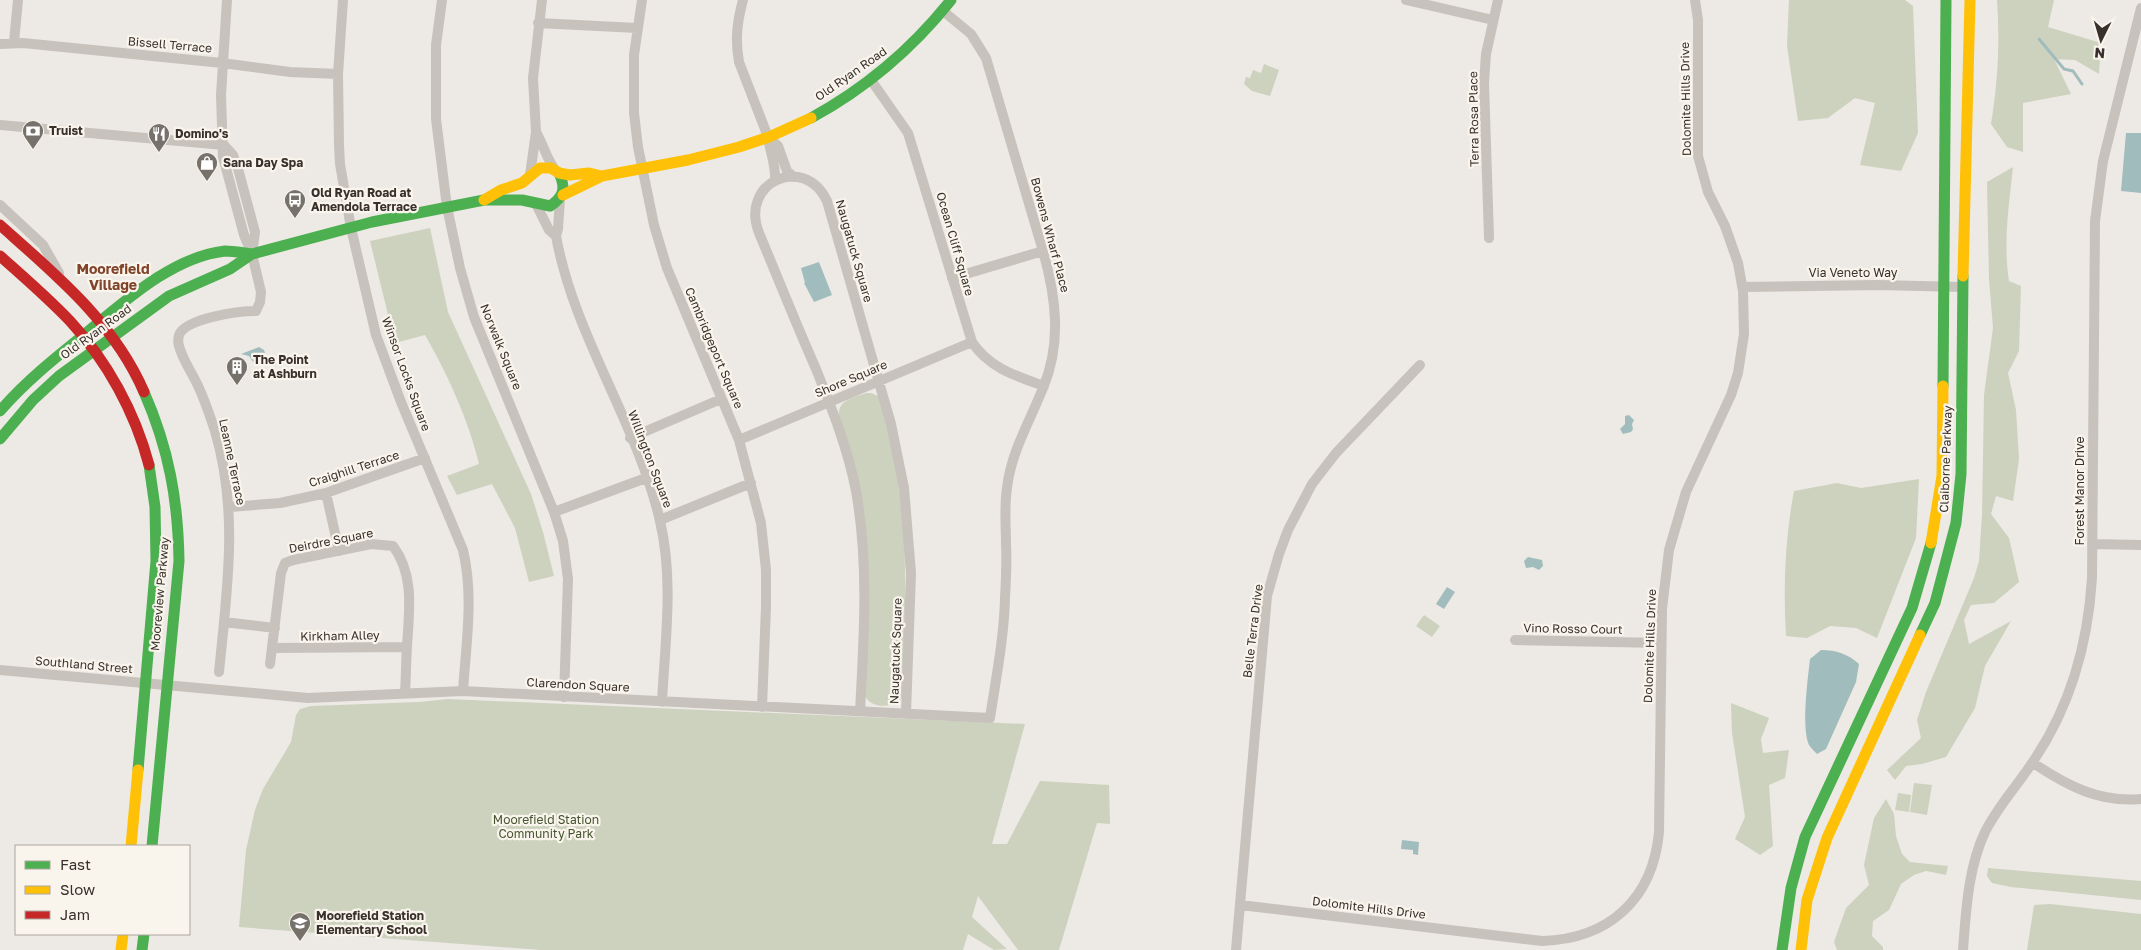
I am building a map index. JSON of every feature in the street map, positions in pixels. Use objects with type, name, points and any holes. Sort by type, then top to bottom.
[{"type":"main road","name":"Old Ryan Road","points":[[0,439],[33,400],[59,376],[112,337],[168,296],[230,269],[252,254],[372,222],[484,200],[502,201],[517,199],[550,206],[561,197],[602,176],[720,152],[768,137],[814,116],[839,102],[871,80],[904,52],[951,0]]},
{"type":"main road","name":"Claiborne Parkway","points":[[1782,950],[1791,888],[1806,837],[1912,608],[1924,574],[1934,535],[1943,456],[1946,0]]},
{"type":"main road","name":"Claiborne Parkway","points":[[1801,950],[1808,900],[1827,838],[1924,628],[1951,550],[1960,497],[1970,0]]},
{"type":"main road","name":"Old Ryan Road","points":[[484,200],[500,190],[522,183],[540,168],[546,167],[570,175],[589,173],[602,176]]},
{"type":"main road","points":[[557,172],[564,183],[561,197]]},
{"type":"main road","points":[[529,176],[526,182],[527,193],[535,203]]},
{"type":"main road","name":"Mooreview Parkway","points":[[0,225],[63,281],[112,337],[139,379],[152,407],[169,457],[177,498],[180,528],[179,561],[152,845]]},
{"type":"main road","name":"Old Ryan Road","points":[[0,411],[22,385],[99,321],[152,281],[181,266],[223,251],[252,254]]},
{"type":"main road","name":"Mooreview Parkway","points":[[0,256],[45,297],[82,335],[94,351],[121,393],[150,473],[157,534],[131,845]]},
{"type":"main road","points":[[122,950],[123,935]]},
{"type":"main road","points":[[142,950],[144,935]]},
{"type":"street","points":[[14,42],[18,0]]},
{"type":"street","points":[[0,125],[224,145],[220,126],[227,0]]},
{"type":"street","name":"Winsor Locks Square","points":[[343,0],[338,74],[340,164],[351,228],[376,335],[401,402],[464,550],[468,568],[469,602],[464,691]]},
{"type":"street","name":"Norwalk Square","points":[[442,0],[436,45],[435,98],[439,148],[448,206],[460,268],[474,317],[554,512],[563,542],[568,579],[564,697]]},
{"type":"street","points":[[529,176],[536,132],[533,78],[542,0]]},
{"type":"street","name":"Cambridgeport Square","points":[[642,0],[633,68],[634,113],[642,168],[661,251],[739,440],[761,524],[766,570],[762,707]]},
{"type":"street","points":[[743,0],[736,34],[739,62],[768,137],[769,149],[776,170],[775,180]]},
{"type":"street","points":[[1406,0],[1493,20]]},
{"type":"street","name":"Terra Rosa Place","points":[[1489,238],[1484,83],[1486,54],[1498,0]]},
{"type":"street","name":"Dolomite Hills Drive","points":[[1240,905],[1542,941],[1574,938],[1605,926],[1618,916],[1639,894],[1648,879],[1657,848],[1664,580],[1676,520],[1692,477],[1722,417],[1738,373],[1744,334],[1742,287],[1731,240],[1708,192],[1698,156],[1698,20],[1695,0]]},
{"type":"street","name":"Forest Manor Drive","points":[[1963,950],[1972,874],[1980,846],[1995,813],[2032,763],[2060,714],[2080,658],[2091,600],[2096,213],[2103,161],[2141,8]]},
{"type":"street","name":"Bowens Wharf Place","points":[[943,11],[971,34],[986,58],[1054,292],[1056,321],[1054,352],[1044,386],[1013,458],[1008,479],[1005,506],[1005,600],[1002,644],[990,718]]},
{"type":"street","points":[[538,23],[637,28]]},
{"type":"street","name":"Bissell Terrace","points":[[0,44],[14,42],[222,63],[290,72],[338,74]]},
{"type":"street","name":"Ocean Cliff Square","points":[[871,80],[908,133],[972,342],[988,361],[1009,374],[1044,386]]},
{"type":"street","points":[[536,132],[542,142],[547,158],[557,172]]},
{"type":"street","points":[[768,137],[778,146],[787,171],[794,177]]},
{"type":"street","name":"Leanne Terrace","points":[[219,672],[230,560],[230,507],[215,431],[200,389],[179,347],[178,338],[183,328],[190,324],[239,311],[256,311],[260,302],[261,292],[252,254],[255,232],[237,165],[233,155],[224,145]]},
{"type":"street","points":[[794,177],[775,180],[765,188],[755,204],[756,226],[830,401],[846,452],[855,490],[862,543],[865,596],[860,711]]},
{"type":"street","name":"Naugatuck Square","points":[[794,177],[811,182],[822,190],[827,201],[893,434],[907,513],[911,573],[906,713]]},
{"type":"street","name":"Willington Square","points":[[561,197],[556,236],[570,293],[646,478],[660,520],[666,566],[667,608],[662,702]]},
{"type":"street","name":"Willington Square","points":[[535,203],[549,230],[556,236]]},
{"type":"street","points":[[0,205],[43,245],[63,281]]},
{"type":"street","points":[[952,278],[1043,251]]},
{"type":"street","name":"Via Veneto Way","points":[[1742,287],[1877,285],[1963,287]]},
{"type":"street","name":"Shore Square","points":[[739,440],[972,342]]},
{"type":"street","name":"Belle Terra Drive","points":[[1236,950],[1267,596],[1278,554],[1312,484],[1336,453],[1420,366]]},
{"type":"street","points":[[630,438],[721,399]]},
{"type":"street","name":"Craighill Terrace","points":[[230,507],[280,503],[326,494],[425,458]]},
{"type":"street","points":[[554,512],[646,478]]},
{"type":"street","points":[[660,520],[751,483]]},
{"type":"street","points":[[326,494],[339,551]]},
{"type":"street","name":"Deirdre Square","points":[[270,664],[281,573],[285,563],[370,544],[393,546],[400,555],[408,580],[409,599],[405,693]]},
{"type":"street","points":[[2092,544],[2141,545]]},
{"type":"street","points":[[224,622],[275,628]]},
{"type":"street","name":"Vino Rosso Court","points":[[1515,640],[1661,643]]},
{"type":"street","name":"Kirkham Alley","points":[[273,648],[407,647]]},
{"type":"street","name":"Southland Street","points":[[0,670],[166,685]]},
{"type":"street","name":"Clarendon Square","points":[[166,685],[308,698],[464,691],[990,718]]},
{"type":"street","points":[[2032,763],[2055,778],[2086,793],[2120,799],[2141,799]]},
{"type":"green space","points":[[1789,0],[1905,0],[1913,6],[1918,133],[1901,171],[1860,165],[1875,103],[1855,98],[1828,118],[1798,121],[1787,46]]},
{"type":"green space","points":[[1997,0],[2054,0],[2048,27],[2101,43],[2099,74],[2075,60],[2054,59],[2071,94],[2023,103],[2023,152],[2007,147],[1991,124],[1998,62]]},
{"type":"green space","points":[[1264,64],[1279,70],[1270,96],[1252,91],[1244,84],[1246,77],[1250,78],[1253,70],[1261,73]]},
{"type":"green space","points":[[2013,167],[2007,224],[2007,267],[2009,281],[2021,286],[2019,351],[2008,373],[2016,410],[2019,459],[2013,501],[1996,496],[1991,514],[2009,538],[2019,582],[1994,603],[1971,605],[1964,620],[1969,644],[2011,621],[1985,666],[1975,708],[1946,757],[1922,764],[1906,766],[1895,780],[1887,770],[1921,738],[1917,720],[1926,692],[1974,578],[1979,561],[1982,515],[1984,395],[1993,328],[1989,279],[1987,182]]},
{"type":"green space","points":[[430,228],[448,312],[531,494],[554,576],[529,582],[515,528],[492,484],[457,495],[447,476],[479,464],[463,414],[449,381],[425,335],[395,343],[370,241]]},
{"type":"green space","points":[[866,393],[878,396],[884,412],[897,472],[904,537],[905,601],[902,698],[887,706],[876,705],[867,699],[864,694],[868,583],[839,415],[839,410],[844,403],[851,398]]},
{"type":"green space","points":[[1919,479],[1916,538],[1877,638],[1856,628],[1830,626],[1807,638],[1786,636],[1786,563],[1794,491],[1837,483],[1861,488]]},
{"type":"green space","points":[[1424,615],[1440,626],[1432,637],[1416,626]]},
{"type":"green space","name":"Moorefield Station Community Park","points":[[448,699],[1025,724],[992,844],[1007,844],[1040,781],[1109,785],[1110,824],[1097,823],[1059,950],[1018,950],[978,896],[972,917],[1007,949],[994,950],[968,934],[963,950],[541,950],[239,927],[246,850],[255,810],[263,789],[291,742],[296,715],[300,709],[311,706],[419,702]]},
{"type":"green space","points":[[1731,703],[1769,718],[1761,739],[1763,753],[1789,750],[1785,778],[1769,785],[1773,846],[1760,855],[1735,839],[1745,817],[1732,733]]},
{"type":"green space","points":[[1914,783],[1932,785],[1927,815],[1910,812]]},
{"type":"green space","points":[[1898,793],[1911,795],[1909,812],[1895,810]]},
{"type":"green space","points":[[1886,799],[1894,814],[1896,836],[1902,854],[1910,862],[1948,866],[1946,875],[1926,871],[1914,875],[1901,884],[1889,910],[1873,921],[1872,936],[1883,947],[1883,950],[1837,950],[1834,942],[1846,908],[1869,885],[1864,865],[1874,818]]},
{"type":"green space","points":[[1988,868],[2141,881],[2141,900],[2011,887],[1992,883],[1987,876]]},
{"type":"green space","points":[[2050,904],[2141,914],[2141,950],[2027,950],[2034,905]]},
{"type":"water","points":[[2126,133],[2141,133],[2141,193],[2121,191]]},
{"type":"water","points":[[819,262],[832,295],[814,302],[804,283],[801,268]]},
{"type":"water","points":[[259,347],[265,353],[261,360],[253,362],[249,356],[241,354]]},
{"type":"water","points":[[1629,415],[1634,420],[1632,424],[1633,429],[1631,432],[1623,434],[1620,429],[1625,424],[1625,416]]},
{"type":"water","points":[[1528,557],[1542,560],[1543,566],[1539,570],[1533,567],[1526,568],[1524,561]]},
{"type":"water","points":[[1447,587],[1455,592],[1444,609],[1436,604]]},
{"type":"water","points":[[1821,650],[1842,653],[1859,664],[1856,682],[1826,749],[1817,754],[1809,745],[1807,737],[1806,703],[1810,659]]},
{"type":"water","points":[[1402,840],[1419,842],[1418,855],[1413,854],[1413,850],[1401,849]]},
{"type":"waterway","points":[[2039,39],[2064,69],[2073,71],[2082,84]]},
{"type":"traffic: fast","points":[[811,118],[851,94],[887,66],[920,35],[951,0]]},
{"type":"traffic: fast","points":[[1943,386],[1946,0]]},
{"type":"traffic: fast","points":[[0,439],[33,400],[59,376],[169,296],[230,269],[252,254],[372,222],[484,200],[522,200],[550,206],[561,196],[563,183],[559,173]]},
{"type":"traffic: fast","points":[[0,411],[30,380],[52,361],[132,295],[168,271],[205,255],[225,251],[252,254]]},
{"type":"traffic: fast","points":[[1920,635],[1935,603],[1956,523],[1961,474],[1963,276]]},
{"type":"traffic: fast","points":[[144,392],[166,454],[177,517],[179,561],[152,845]]},
{"type":"traffic: fast","points":[[138,770],[156,561],[155,507],[149,465]]},
{"type":"traffic: fast","points":[[1782,950],[1791,888],[1805,837],[1912,608],[1931,543]]},
{"type":"traffic: fast","points":[[142,950],[144,935]]},
{"type":"traffic: slow","points":[[1963,276],[1970,0]]},
{"type":"traffic: slow","points":[[563,195],[602,176],[688,160],[739,147],[769,137],[811,118]]},
{"type":"traffic: slow","points":[[484,200],[501,190],[522,183],[540,168],[551,168],[559,173],[570,175],[589,173],[602,176]]},
{"type":"traffic: slow","points":[[1931,543],[1942,476],[1943,386]]},
{"type":"traffic: slow","points":[[1801,950],[1807,900],[1827,838],[1920,635]]},
{"type":"traffic: slow","points":[[131,845],[138,770]]},
{"type":"traffic: slow","points":[[121,950],[123,935]]},
{"type":"traffic: jam","points":[[0,225],[62,281],[100,321],[117,343],[144,392]]},
{"type":"traffic: jam","points":[[0,256],[62,312],[96,353],[108,370],[128,407],[149,465]]},
{"type":"place","name":"Truist","points":[[33,150]]},
{"type":"place","name":"Domino's","points":[[159,153]]},
{"type":"place","name":"Sana Day Spa","points":[[207,182]]},
{"type":"place","name":"Old Ryan Road at Amendola Terrace","points":[[295,219]]},
{"type":"place","name":"The Point at Ashburn","points":[[237,386]]},
{"type":"place","name":"Moorefield Station Elementary School","points":[[300,942]]},
{"type":"district","name":"Moorefield Village","points":[[113,278]]}]
